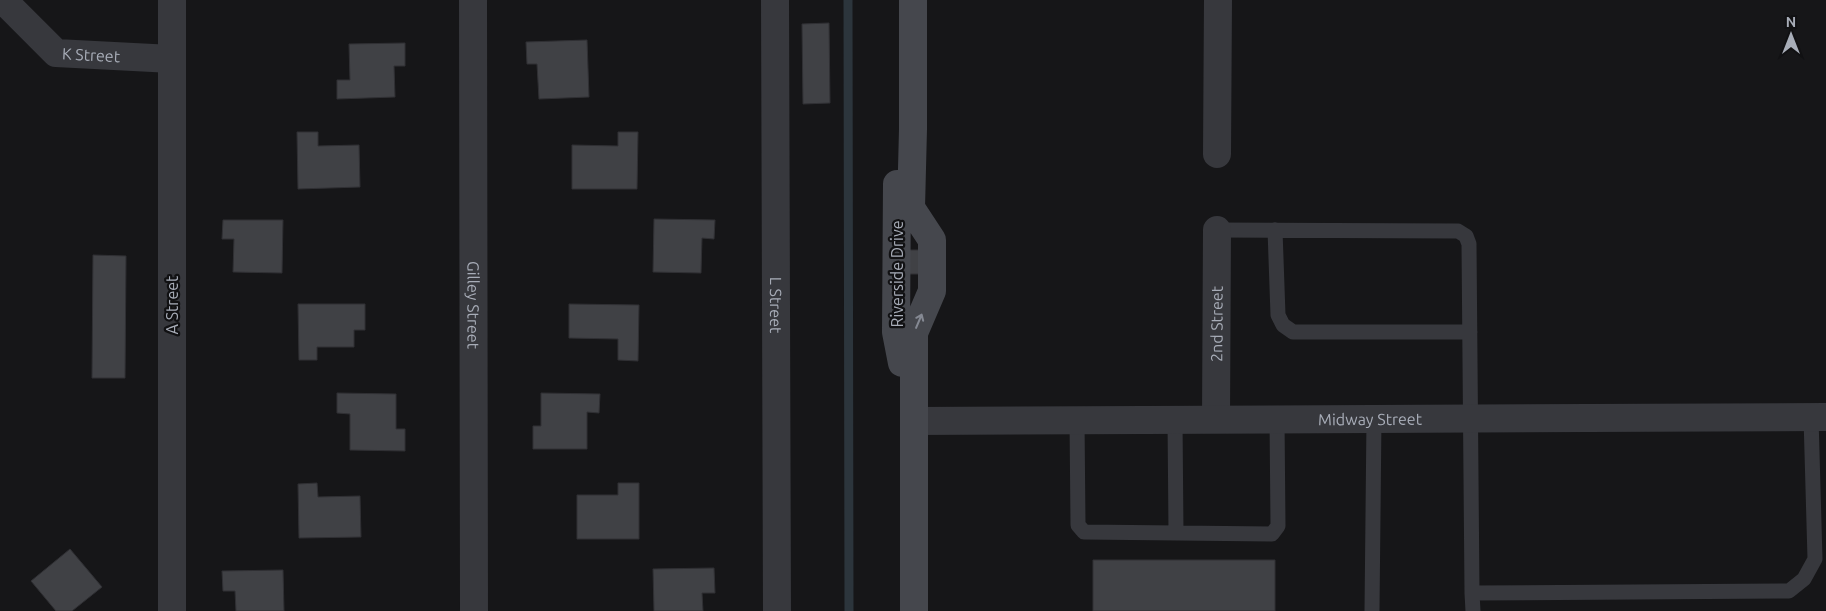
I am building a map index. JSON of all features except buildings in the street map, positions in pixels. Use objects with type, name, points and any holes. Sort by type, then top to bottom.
[{"type":"street","name":"K Street","points":[[3,0],[56,53],[172,60]]},
{"type":"street","name":"A Street","points":[[172,0],[172,611]]},
{"type":"street","name":"Gilley Street","points":[[473,0],[474,611]]},
{"type":"street","name":"L Street","points":[[775,0],[777,611]]},
{"type":"street","name":"Riverside Drive","points":[[913,0],[911,208],[932,240],[932,291],[914,333],[914,611]]},
{"type":"street","points":[[1217,154],[1218,0]]},
{"type":"street","name":"Riverside Drive","points":[[913,129],[898,160],[896,332],[914,421]]},
{"type":"street","name":"2nd Street","points":[[1216,418],[1217,230]]},
{"type":"street","name":"Midway Street","points":[[914,421],[1216,418],[1819,417]]},
{"type":"lane","points":[[1217,230],[1458,231],[1466,236],[1470,244],[1472,611]]},
{"type":"lane","points":[[1276,230],[1278,315],[1283,325],[1293,332],[1470,332]]},
{"type":"lane","points":[[1472,594],[1789,591],[1804,579],[1815,559],[1819,417]]},
{"type":"lane","points":[[1077,419],[1078,525],[1084,532],[1272,534],[1278,526],[1277,418]]},
{"type":"lane","points":[[1372,611],[1374,418]]},
{"type":"lane","points":[[1175,419],[1176,534]]},
{"type":"waterway","points":[[848,0],[849,611]]}]
